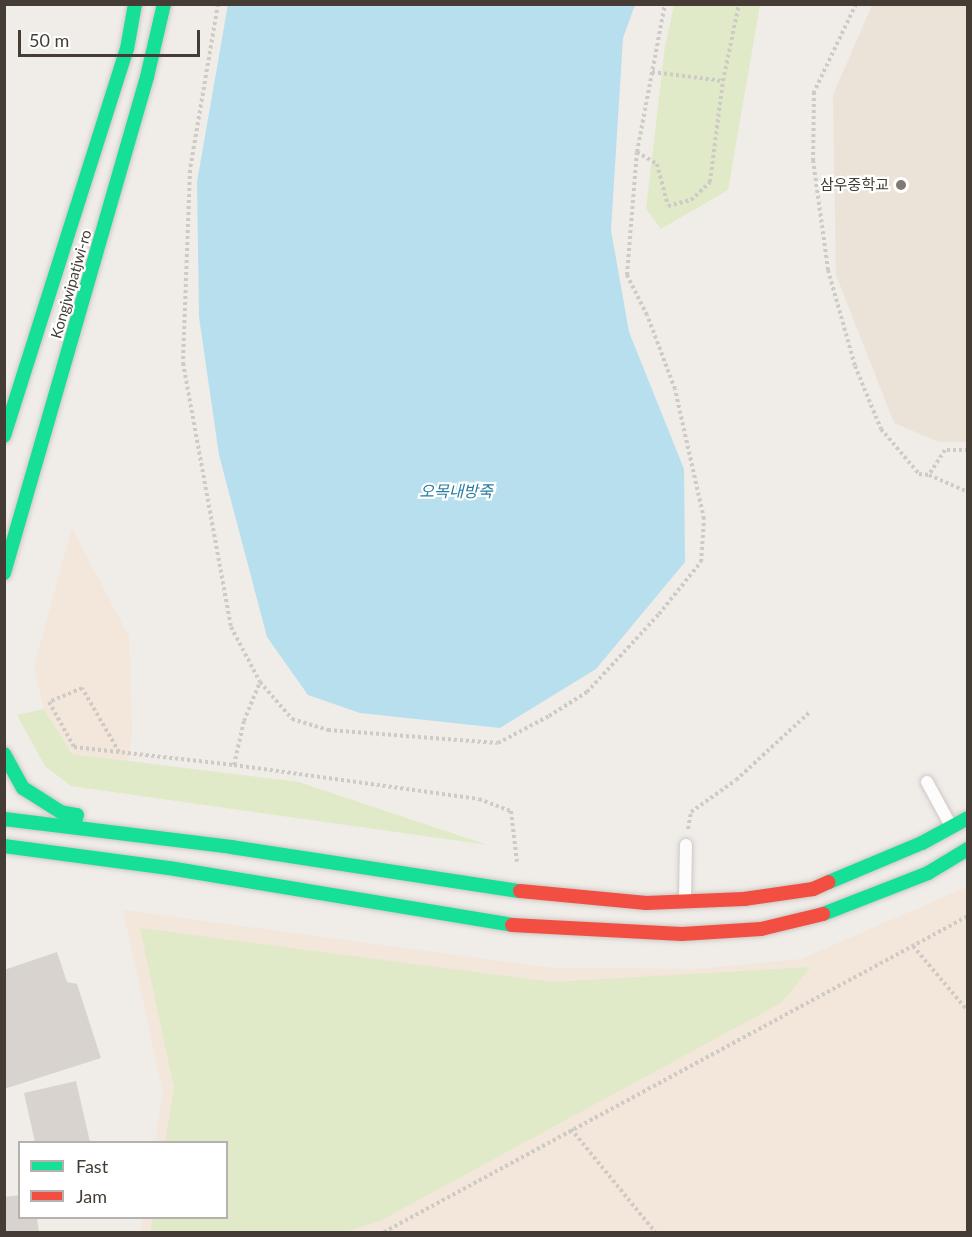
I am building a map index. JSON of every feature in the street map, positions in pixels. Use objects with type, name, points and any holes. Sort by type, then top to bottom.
[{"type":"street","name":"Kongjwipatjwi-ro","points":[[4,436],[127,49],[135,4]]},
{"type":"street","name":"Kongjwipatjwi-ro","points":[[4,573],[147,77],[164,4]]},
{"type":"street","points":[[4,754],[23,788],[61,812],[77,814],[73,829]]},
{"type":"street","points":[[4,861],[10,847],[169,868],[453,898],[513,890],[646,903],[744,899],[813,889],[922,843],[968,818]]},
{"type":"street","points":[[4,819],[231,847],[453,898],[509,925],[643,934],[761,929],[825,914],[927,873],[968,849]]},
{"type":"lane","points":[[927,782],[952,827]]},
{"type":"lane","points":[[685,901],[686,844]]},
{"type":"path","points":[[218,4],[190,170],[183,363],[231,627],[260,682],[292,719],[328,730],[498,743],[549,716],[587,692],[659,614],[700,561],[704,519],[675,389],[646,315],[627,275],[637,152],[665,4]]},
{"type":"path","points":[[637,152],[657,164],[668,206],[691,200],[710,182],[723,81],[740,4]]},
{"type":"path","points":[[856,4],[814,92],[813,160],[828,270],[855,366],[881,429],[919,474],[968,492]]},
{"type":"path","points":[[652,72],[723,81]]},
{"type":"path","points":[[929,476],[945,450],[968,450]]},
{"type":"path","points":[[234,765],[244,721],[260,682]]},
{"type":"path","points":[[119,752],[82,688],[49,702],[74,747],[234,765],[479,799],[511,811],[518,859],[513,890]]},
{"type":"path","points":[[686,844],[691,812],[736,780],[810,712]]},
{"type":"path","points":[[384,1233],[571,1129],[968,916]]},
{"type":"path","points":[[913,946],[968,1011]]},
{"type":"path","points":[[571,1129],[656,1233]]},
{"type":"shaded area","name":"삼우중학교","points":[[872,5],[967,5],[967,442],[939,442],[894,423],[836,275],[833,95]]},
{"type":"shaded area","points":[[72,528],[129,637],[132,733],[128,761],[72,754],[44,709],[34,667]]},
{"type":"shaded area","points":[[967,887],[967,1232],[140,1232],[143,1219],[228,1219],[228,1141],[155,1141],[163,1092],[123,910],[553,968],[696,969],[801,959]]},
{"type":"green space","points":[[674,5],[760,5],[728,190],[661,229],[646,209],[665,46]]},
{"type":"green space","points":[[44,709],[72,754],[299,782],[488,845],[71,786],[45,766],[17,715]]},
{"type":"green space","points":[[140,928],[552,982],[811,967],[781,1003],[380,1221],[345,1232],[150,1232],[153,1219],[228,1219],[228,1141],[165,1141],[174,1088]]},
{"type":"water","name":"오목내방죽","points":[[228,4],[635,5],[623,38],[611,230],[629,332],[684,469],[685,562],[596,669],[500,728],[360,713],[308,695],[267,637],[219,455],[199,317],[197,182]]},
{"type":"building","points":[[57,952],[67,982],[77,984],[101,1058],[4,1089],[4,970]]},
{"type":"building","points":[[76,1081],[90,1141],[35,1141],[24,1093]]},
{"type":"building","points":[[18,1195],[18,1219],[37,1219],[39,1232],[4,1232],[4,1197]]},
{"type":"traffic: fast","points":[[4,436],[127,49],[135,4]]},
{"type":"traffic: fast","points":[[4,573],[147,77],[164,4]]},
{"type":"traffic: fast","points":[[4,754],[23,788],[61,812],[77,815],[74,825]]},
{"type":"traffic: fast","points":[[829,882],[922,843],[968,818]]},
{"type":"traffic: fast","points":[[4,819],[231,847],[520,891]]},
{"type":"traffic: fast","points":[[4,846],[169,868],[512,925]]},
{"type":"traffic: fast","points":[[823,914],[928,873],[968,849]]},
{"type":"traffic: jam","points":[[520,891],[646,903],[744,899],[813,889],[829,882]]},
{"type":"traffic: jam","points":[[512,925],[682,934],[761,929],[823,914]]},
{"type":"place","name":"삼우중학교","points":[[901,185]]}]
